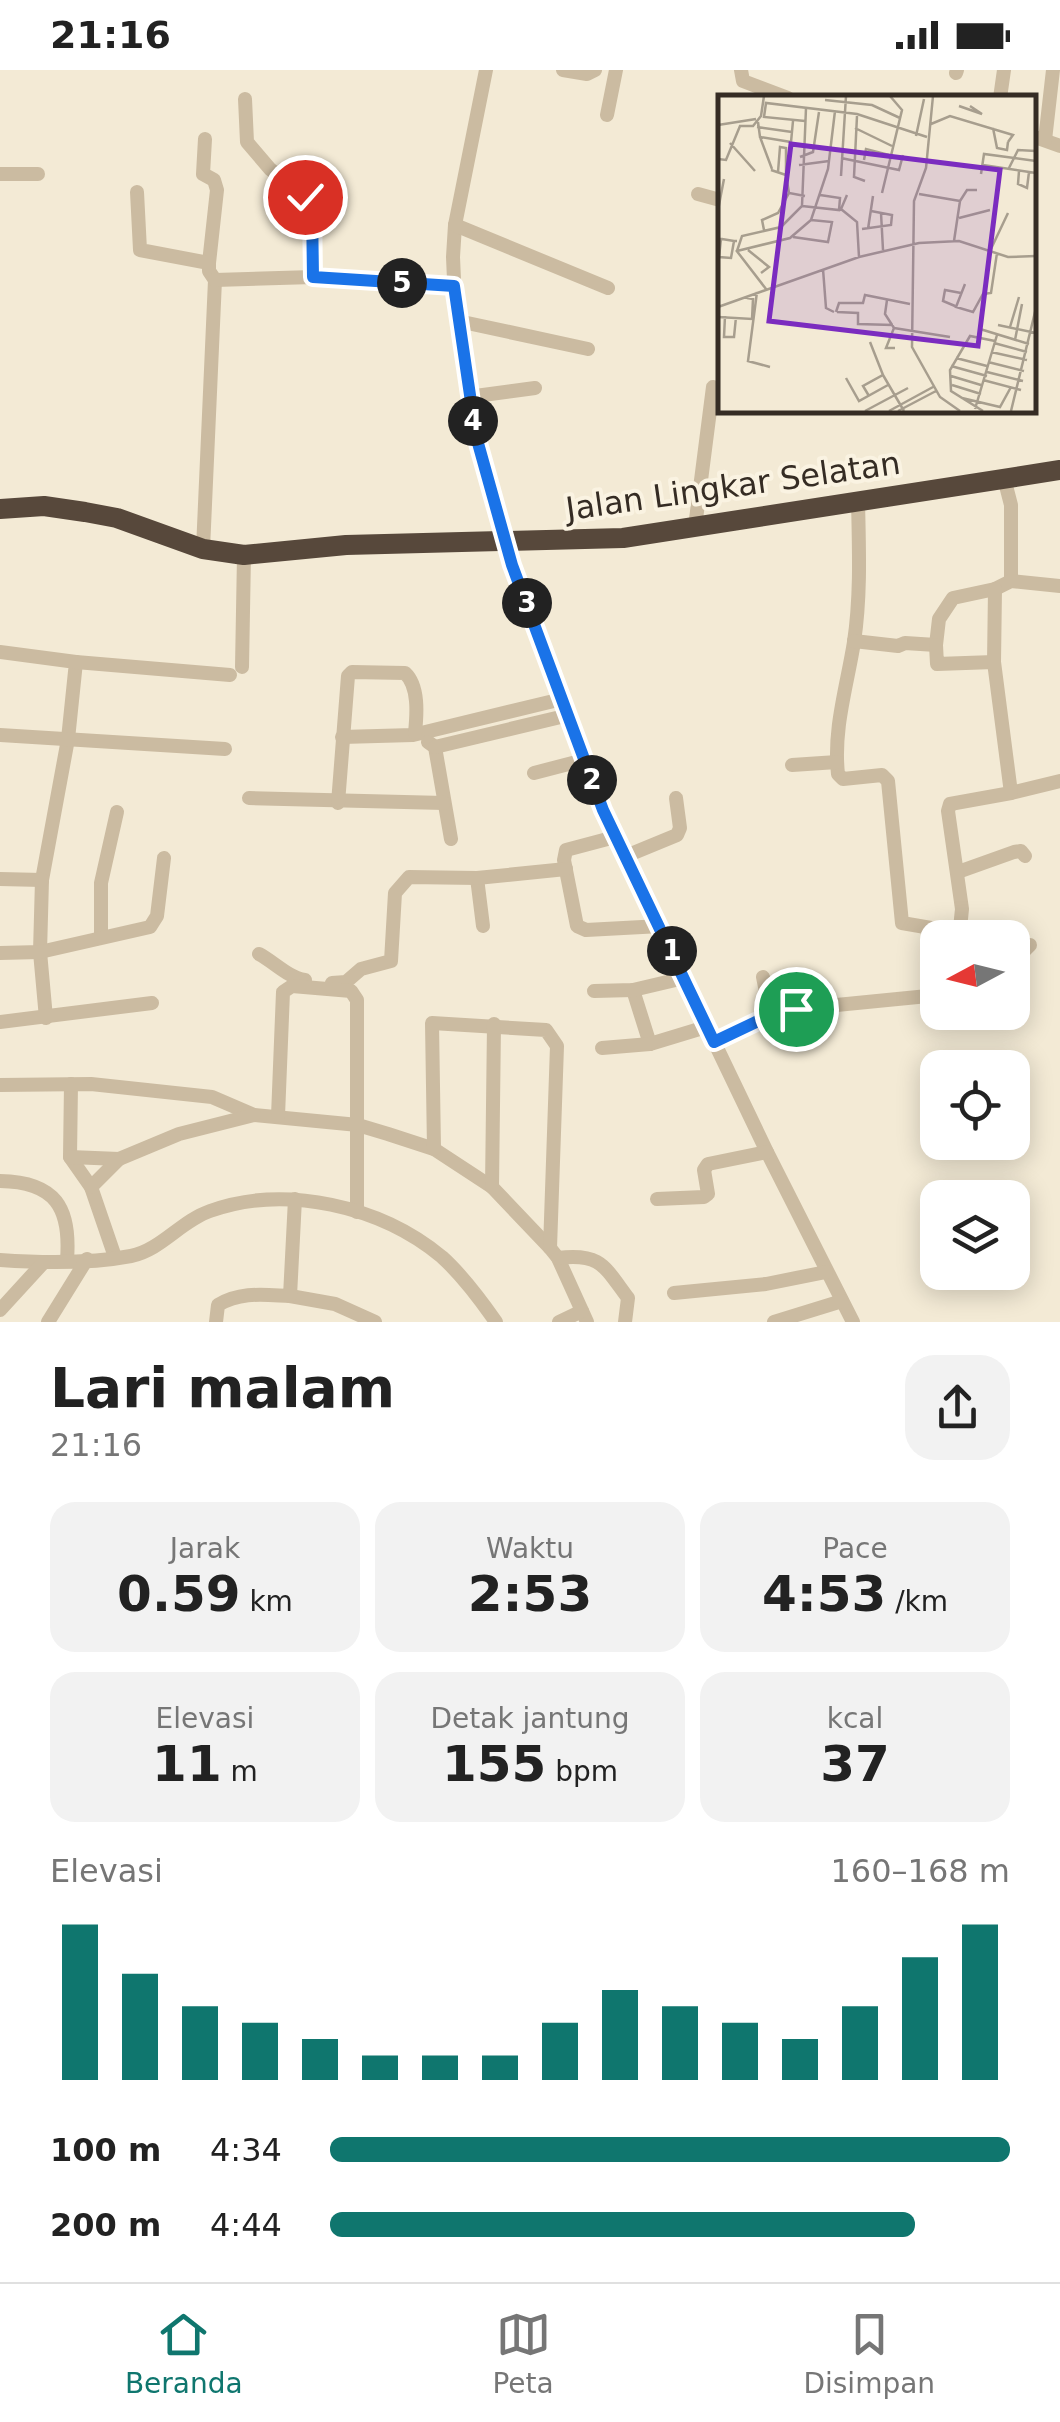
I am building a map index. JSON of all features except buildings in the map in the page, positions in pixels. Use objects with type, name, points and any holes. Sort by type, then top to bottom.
[{"type":"highway","name":"Jalan Lingkar Selatan","points":[[0,509],[44,506],[117,518],[202,548],[244,555],[346,545],[592,540],[696,528],[1060,470]]},
{"type":"street","points":[[486,70],[455,225],[454,286],[468,398],[506,542],[584,760],[616,837],[853,1322]]},
{"type":"street","points":[[563,70],[587,74],[595,70]]},
{"type":"street","points":[[607,115],[616,70]]},
{"type":"street","points":[[741,70],[744,81],[751,86],[779,95]]},
{"type":"street","points":[[1000,95],[1004,70]]},
{"type":"street","points":[[1054,70],[1039,138],[1060,146]]},
{"type":"street","points":[[246,100],[247,142],[312,208],[313,277]]},
{"type":"street","points":[[202,548],[215,280],[209,263],[217,190],[214,180],[203,174],[205,138]]},
{"type":"street","points":[[0,174],[38,174]]},
{"type":"street","points":[[137,192],[139,247],[143,253],[209,263]]},
{"type":"street","points":[[698,194],[718,199]]},
{"type":"street","points":[[455,225],[608,288]]},
{"type":"street","points":[[215,280],[313,277],[454,286]]},
{"type":"street","points":[[458,321],[588,350]]},
{"type":"street","points":[[696,528],[712,387]]},
{"type":"street","points":[[468,398],[535,388]]},
{"type":"street","points":[[1004,478],[1010,505],[1010,580]]},
{"type":"street","points":[[858,501],[859,587],[854,641],[840,712],[839,778],[886,776],[902,922],[920,926]]},
{"type":"street","points":[[0,652],[76,662],[236,671],[244,555]]},
{"type":"street","points":[[994,662],[937,664],[939,619],[953,598],[996,589],[1010,580],[1060,586]]},
{"type":"street","points":[[996,589],[994,662],[1012,793]]},
{"type":"street","points":[[854,641],[936,645]]},
{"type":"street","points":[[46,1018],[40,952],[42,880],[68,739],[76,662]]},
{"type":"street","points":[[338,802],[346,681],[352,672],[410,676],[416,733]]},
{"type":"street","points":[[342,738],[416,733],[562,700]]},
{"type":"street","points":[[435,747],[569,715]]},
{"type":"street","points":[[416,733],[435,747],[451,838]]},
{"type":"street","points":[[0,736],[225,749]]},
{"type":"street","points":[[534,773],[584,760]]},
{"type":"street","points":[[792,765],[837,762]]},
{"type":"street","points":[[959,920],[950,804],[1060,780]]},
{"type":"street","points":[[249,798],[444,803]]},
{"type":"street","points":[[626,856],[677,836],[680,828],[676,798]]},
{"type":"street","points":[[101,937],[102,883],[116,812]]},
{"type":"street","points":[[616,837],[566,850],[578,929],[660,926]]},
{"type":"street","points":[[958,872],[1014,852],[1021,851],[1024,856]]},
{"type":"street","points":[[0,953],[40,952],[150,928],[155,922],[164,858]]},
{"type":"street","points":[[259,954],[294,978],[346,982],[361,968],[392,962],[395,893],[409,877],[477,878],[566,869]]},
{"type":"street","points":[[477,878],[483,926]]},
{"type":"street","points":[[0,879],[42,880]]},
{"type":"street","points":[[763,977],[771,1016]]},
{"type":"street","points":[[594,991],[633,990],[684,978]]},
{"type":"street","points":[[278,1116],[283,992],[292,986],[351,991],[357,1000],[358,1212]]},
{"type":"street","points":[[633,990],[650,1044]]},
{"type":"street","points":[[714,1042],[771,1016],[812,1006],[920,997]]},
{"type":"street","points":[[0,1022],[152,1003]]},
{"type":"street","points":[[434,1148],[432,1023],[546,1030],[557,1046],[554,1254]]},
{"type":"street","points":[[492,1187],[494,1024]]},
{"type":"street","points":[[602,1048],[650,1044],[706,1027]]},
{"type":"street","points":[[0,1086],[71,1084],[212,1097],[254,1114],[358,1125],[434,1148],[492,1187],[554,1254],[585,1316],[559,1322]]},
{"type":"street","points":[[71,1084],[70,1157],[91,1187],[115,1257]]},
{"type":"street","points":[[212,1097],[214,1124]]},
{"type":"street","points":[[70,1157],[119,1158],[178,1134],[254,1114]]},
{"type":"street","points":[[657,1198],[704,1197],[708,1194],[704,1170],[708,1164],[767,1152]]},
{"type":"street","points":[[91,1187],[119,1158]]},
{"type":"street","points":[[0,1181],[29,1183],[56,1202],[69,1230],[66,1260]]},
{"type":"street","points":[[290,1296],[295,1199]]},
{"type":"street","points":[[0,1260],[44,1262],[145,1251],[182,1224],[210,1210],[230,1204],[295,1199],[358,1212],[421,1242],[468,1284],[496,1322]]},
{"type":"street","points":[[554,1254],[592,1257],[603,1264],[628,1298],[625,1322]]},
{"type":"street","points":[[48,1322],[87,1259]]},
{"type":"street","points":[[0,1310],[44,1262]]},
{"type":"street","points":[[674,1293],[766,1284],[826,1272]]},
{"type":"street","points":[[216,1322],[218,1305],[244,1294],[290,1296],[334,1304],[375,1322]]},
{"type":"street","points":[[774,1322],[842,1301]]},
{"type":"route","points":[[305,197],[312,208],[313,277],[454,286],[468,398],[512,565],[603,810],[714,1042],[758,1021],[796,1009]]}]
